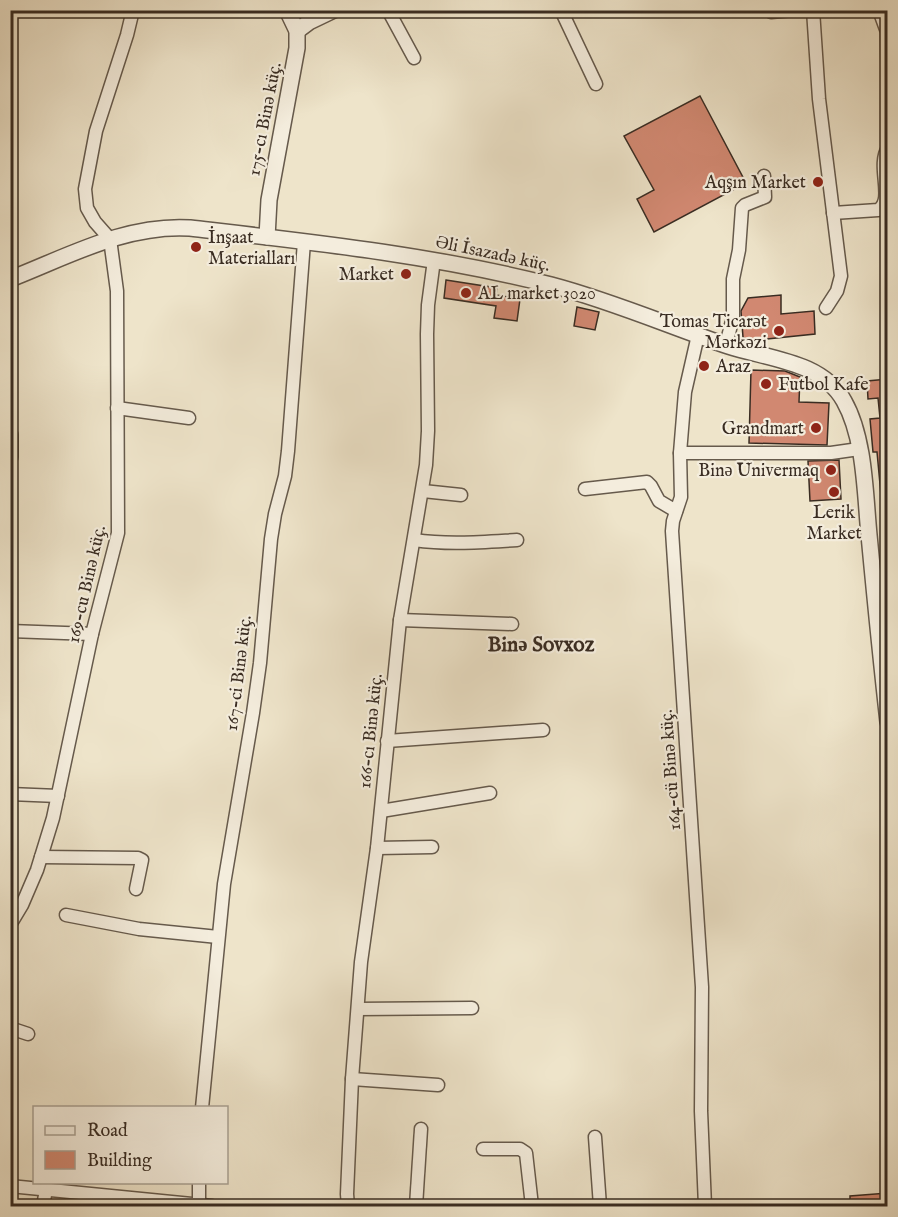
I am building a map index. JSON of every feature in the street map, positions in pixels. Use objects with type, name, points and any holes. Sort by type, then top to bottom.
[{"type":"street","points":[[111,238],[94,222],[87,208],[85,189],[96,131],[133,10]]},
{"type":"street","name":"175-cı Binə küç.","points":[[267,237],[269,200],[297,48],[297,31],[288,10]]},
{"type":"street","points":[[297,31],[334,10]]},
{"type":"street","points":[[388,10],[414,58]]},
{"type":"street","points":[[561,10],[596,84]]},
{"type":"street","points":[[771,12],[794,10]]},
{"type":"street","points":[[813,10],[818,84],[841,276],[837,291],[826,308]]},
{"type":"street","points":[[879,10],[887,32],[888,96]]},
{"type":"street","points":[[833,213],[878,210],[884,207],[886,200],[882,162],[888,148]]},
{"type":"street","points":[[726,345],[733,317],[733,279],[739,250],[742,208],[765,197],[764,176]]},
{"type":"street","name":"Əli İsazadə küç.","points":[[10,279],[126,233],[165,227],[190,228],[434,260],[482,269],[573,292],[653,317],[726,345],[805,368],[828,382],[844,402],[859,449],[888,722]]},
{"type":"street","name":"169-cu Binə küç.","points":[[10,925],[22,905],[41,857],[58,796],[92,634],[118,533],[117,291],[111,238]]},
{"type":"street","name":"167-ci Binə küç.","points":[[202,1106],[224,884],[257,683],[274,514],[286,468],[304,242]]},
{"type":"street","name":"166-cı Binə küç.","points":[[348,1206],[352,1079],[361,962],[377,848],[400,620],[423,491],[428,431],[428,305],[434,260]]},
{"type":"street","name":"164-cü Binə küç.","points":[[698,335],[685,392],[680,453],[681,497],[672,531],[702,987],[701,1111],[705,1206]]},
{"type":"street","points":[[117,408],[189,418]]},
{"type":"street","points":[[10,435],[10,457]]},
{"type":"street","points":[[680,453],[831,453],[859,449]]},
{"type":"street","points":[[585,489],[647,482],[662,504],[676,512]]},
{"type":"street","points":[[423,491],[461,495]]},
{"type":"street","points":[[414,540],[459,544],[518,540]]},
{"type":"street","points":[[400,620],[512,624]]},
{"type":"street","points":[[10,631],[92,634]]},
{"type":"street","points":[[387,741],[543,730]]},
{"type":"street","points":[[10,794],[58,796]]},
{"type":"street","points":[[381,811],[490,794]]},
{"type":"street","points":[[377,848],[432,847]]},
{"type":"street","points":[[41,857],[138,858],[142,860],[136,889]]},
{"type":"street","points":[[66,915],[140,929],[218,937]]},
{"type":"street","points":[[357,1009],[472,1008]]},
{"type":"street","points":[[10,1028],[28,1034]]},
{"type":"street","points":[[352,1079],[438,1085]]},
{"type":"street","points":[[416,1206],[421,1129]]},
{"type":"street","points":[[595,1137],[600,1206]]},
{"type":"street","points":[[483,1149],[520,1149],[526,1154],[532,1206]]},
{"type":"street","points":[[10,1186],[203,1206],[199,1184]]},
{"type":"street","points":[[43,1206],[46,1190]]},
{"type":"building","points":[[700,96],[746,183],[654,232],[637,199],[654,190],[624,136]]},
{"type":"building","points":[[446,280],[497,288],[496,295],[520,299],[517,321],[494,318],[496,306],[444,298]]},
{"type":"building","points":[[781,295],[781,314],[814,311],[815,334],[748,341],[743,337],[741,311],[748,298]]},
{"type":"building","points":[[577,307],[599,312],[595,330],[574,326]]},
{"type":"building","points":[[751,370],[785,371],[800,377],[799,402],[829,403],[827,445],[749,443]]},
{"type":"building","points":[[888,379],[888,422],[885,422],[888,494],[881,495],[877,452],[873,452],[870,419],[880,418],[878,398],[868,399],[867,381]]},
{"type":"building","points":[[839,460],[841,499],[810,501],[808,461]]},
{"type":"building","points":[[888,1193],[888,1206],[850,1206],[850,1196]]},
{"type":"place","name":"Aqşın Market","points":[[818,182]]},
{"type":"place","name":"İnşaat Materialları","points":[[196,247]]},
{"type":"place","name":"Market","points":[[406,274]]},
{"type":"place","name":"AL market 3020","points":[[466,293]]},
{"type":"place","name":"Tomas Ticarət Mərkəzi","points":[[779,331]]},
{"type":"place","name":"Araz","points":[[704,366]]},
{"type":"place","name":"Futbol Kafe","points":[[766,384]]},
{"type":"place","name":"Grandmart","points":[[816,428]]},
{"type":"place","name":"Binə Univermaq","points":[[831,470]]},
{"type":"place","name":"Lerik Market","points":[[834,492]]},
{"type":"district","name":"Binə Sovxoz","points":[[541,644]]}]
